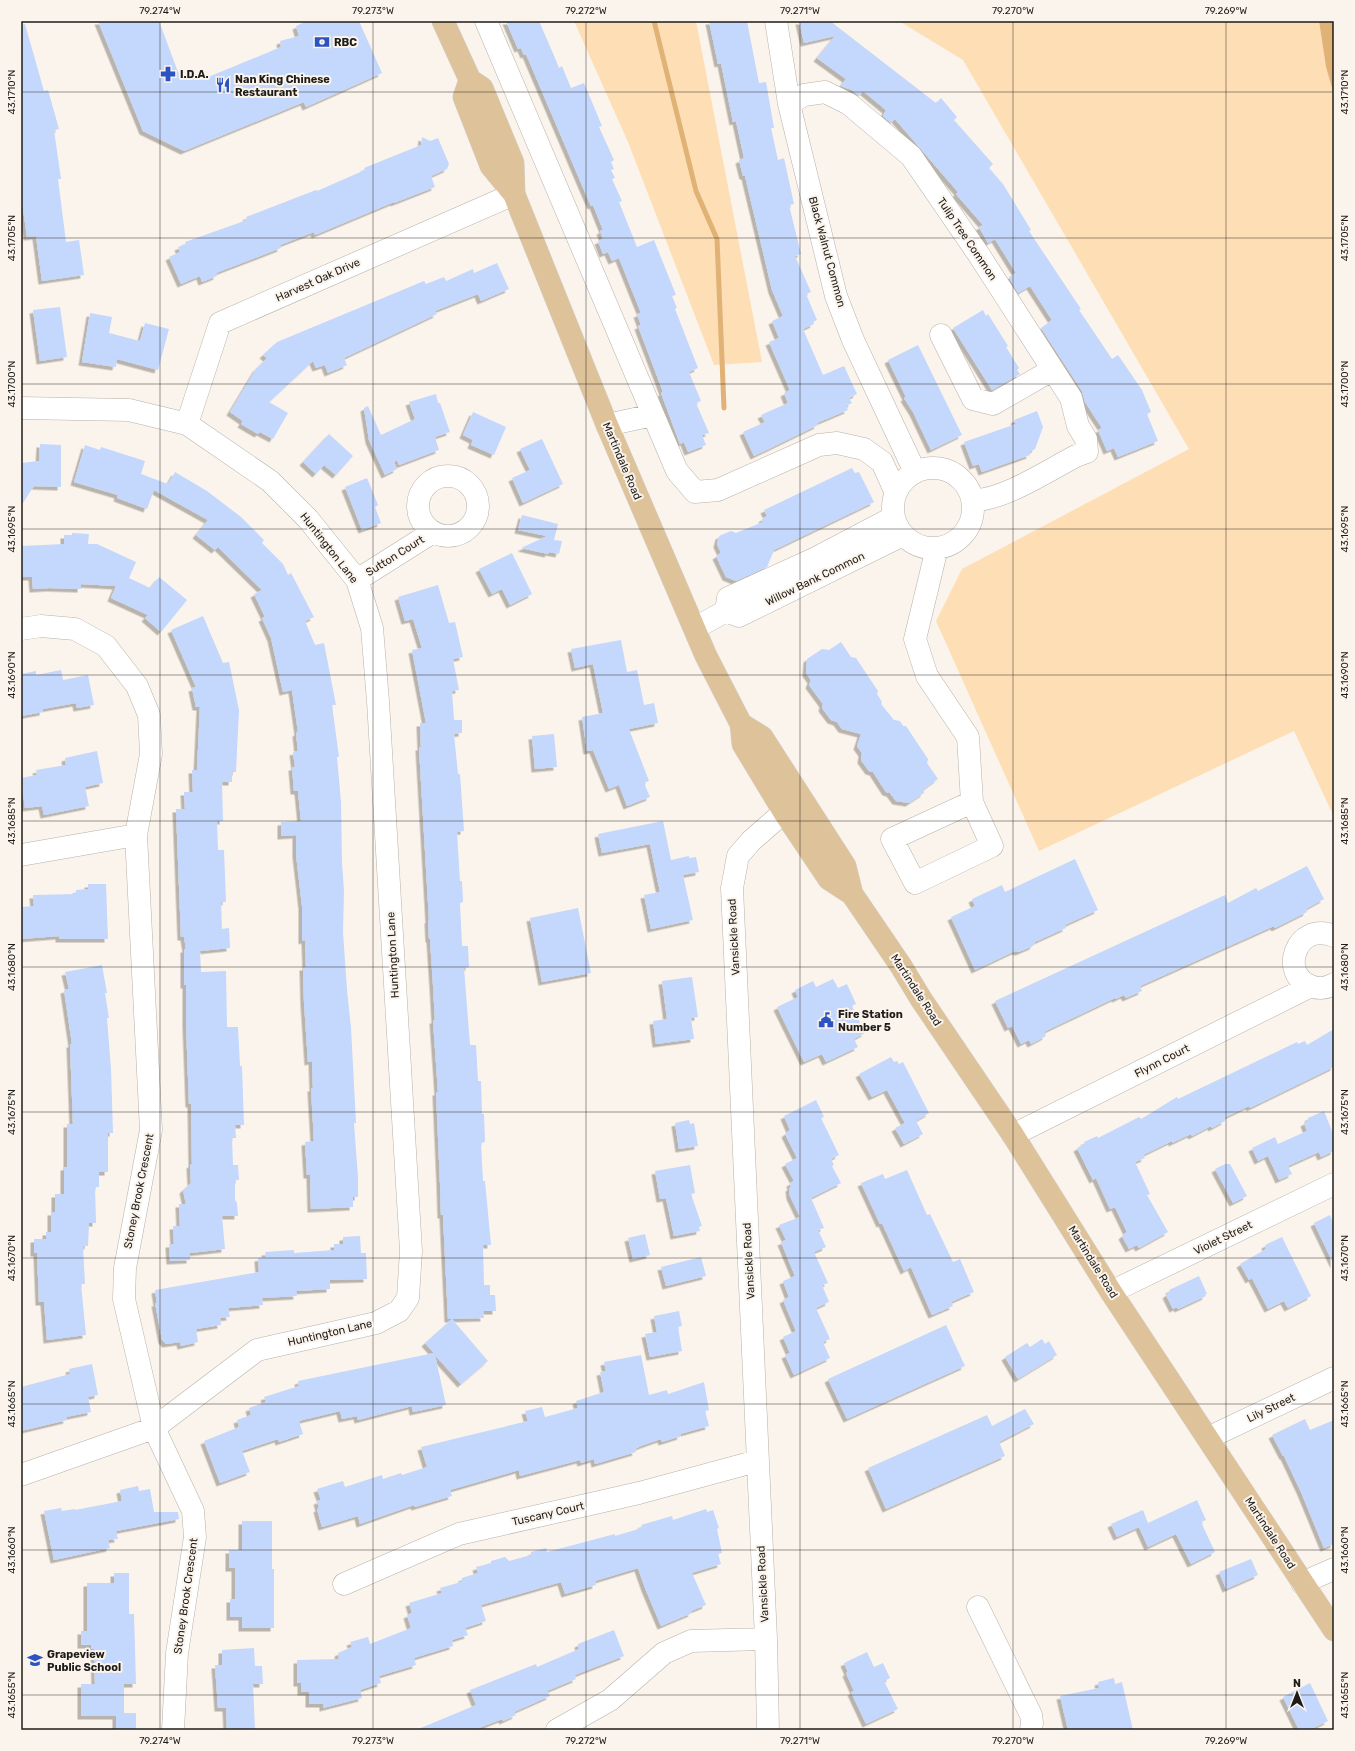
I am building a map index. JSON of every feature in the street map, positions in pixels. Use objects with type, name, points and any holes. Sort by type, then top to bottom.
[{"type":"main road","name":"Martindale Road","points":[[443,21],[470,80],[464,97],[491,166],[514,194],[607,425],[706,656],[741,724],[743,744],[784,812],[829,879],[852,894]]},
{"type":"main road","name":"Martindale Road","points":[[741,724],[762,737],[845,866],[852,894],[1013,1135],[1112,1292],[1334,1630]]},
{"type":"street","points":[[486,21],[677,471],[694,492],[718,490],[819,445],[837,443],[864,449],[882,462],[896,493]]},
{"type":"street","name":"Black Walnut Common","points":[[776,21],[789,104],[836,296],[853,340],[915,472]]},
{"type":"street","name":"Tulip Tree Common","points":[[789,104],[804,95],[825,92],[849,104],[911,156],[979,255],[1071,398],[1078,426],[1086,439],[1087,452],[1076,456],[1009,491],[981,500],[973,500]]},
{"type":"street","name":"Harvest Oak Drive","points":[[187,424],[220,323],[514,194]]},
{"type":"street","points":[[941,335],[973,399],[993,404],[1052,370]]},
{"type":"street","name":"Huntington Lane","points":[[21,408],[129,410],[187,424],[270,481],[308,519],[357,580],[372,628],[378,701],[411,1250],[408,1298],[400,1311],[376,1323],[257,1350],[154,1428],[21,1475]]},
{"type":"street","points":[[607,425],[653,415]]},
{"type":"street","points":[[927,468],[939,468],[951,472],[961,479],[969,488],[973,500],[973,514],[969,526],[961,537],[950,544],[937,548],[925,547],[913,543],[898,526],[893,505],[896,493],[900,484],[915,472],[927,468]]},
{"type":"street","name":"Willow Bank Common","points":[[694,628],[726,611],[728,598],[816,558],[898,526]]},
{"type":"street","name":"Sutton Court","points":[[357,580],[432,532]]},
{"type":"street","points":[[937,548],[915,639],[927,676],[968,737],[972,802]]},
{"type":"street","name":"Stoney Brook Crescent","points":[[21,629],[41,626],[75,629],[106,646],[137,686],[149,715],[151,754],[136,835],[151,1130],[125,1268],[124,1300],[154,1428],[193,1511],[195,1537],[177,1652],[173,1730]]},
{"type":"street","name":"Vansickle Road","points":[[768,1730],[766,1639],[732,888],[738,856],[751,841],[784,812]]},
{"type":"street","points":[[21,855],[136,835]]},
{"type":"street","points":[[1311,986],[1304,982],[1294,967],[1296,950],[1304,940],[1316,934],[1324,933],[1334,936]]},
{"type":"street","name":"Flynn Court","points":[[1013,1135],[1311,986],[1320,988],[1334,984]]},
{"type":"street","name":"Violet Street","points":[[1112,1292],[1334,1184]]},
{"type":"street","name":"Lily Street","points":[[1208,1438],[1334,1378]]},
{"type":"street","name":"Tuscany Court","points":[[344,1584],[459,1534],[639,1493],[757,1461]]},
{"type":"street","points":[[1302,1583],[1334,1568]]},
{"type":"street","points":[[978,1607],[1031,1715],[1032,1723],[1030,1730]]},
{"type":"street","points":[[557,1730],[610,1700],[664,1652],[691,1641],[766,1639]]},
{"type":"shaded area","points":[[574,21],[696,21],[762,362],[714,365],[628,142]]},
{"type":"shaded area","points":[[899,21],[1319,21],[1326,67],[1334,95],[1334,817],[1294,731],[1039,851],[936,621],[962,569],[1189,449],[963,60]]},
{"type":"shaded area","points":[[1319,21],[1334,21],[1334,95],[1326,67]]},
{"type":"building","points":[[98,21],[159,21],[178,72],[201,80],[281,47],[280,41],[299,36],[296,26],[307,21],[359,21],[382,73],[306,107],[304,102],[184,151],[143,131]]},
{"type":"building","points":[[506,21],[539,21],[559,68],[562,66],[571,88],[584,83],[602,126],[599,127],[614,160],[611,162],[614,169],[611,170],[615,178],[612,179],[622,201],[619,202],[637,247],[654,240],[676,295],[672,296],[677,308],[675,309],[698,368],[689,372],[701,401],[696,403],[709,433],[702,435],[706,445],[688,452],[684,442],[680,444],[661,393],[663,392],[638,326],[641,325],[637,314],[641,313],[619,258],[612,261],[608,252],[603,254],[598,241],[603,239],[600,231],[603,230],[593,205],[591,206],[526,54],[524,55],[521,48],[518,49]]},
{"type":"building","points":[[709,21],[747,21],[759,83],[766,82],[774,128],[771,128],[778,160],[784,158],[794,204],[789,205],[801,254],[795,256],[811,292],[806,294],[817,320],[813,322],[814,324],[803,329],[823,375],[844,366],[857,394],[849,398],[852,403],[846,406],[848,410],[817,423],[818,425],[754,456],[743,432],[765,422],[761,415],[788,403],[784,393],[790,390],[769,342],[779,338],[772,321],[783,316],[772,290],[745,176],[743,176],[739,160],[744,158],[736,121],[733,122],[721,63],[718,64]]},
{"type":"building","points":[[799,21],[830,21],[936,103],[941,98],[957,117],[954,120],[993,164],[989,168],[1003,184],[1031,230],[1029,231],[1112,359],[1118,355],[1142,390],[1151,412],[1147,414],[1158,441],[1118,457],[1114,448],[1107,451],[1098,430],[1102,428],[1085,402],[1082,391],[1041,328],[1052,320],[1030,286],[1018,293],[1009,277],[1016,273],[995,239],[988,243],[979,227],[983,225],[956,194],[958,192],[895,119],[891,123],[883,116],[886,110],[863,91],[859,96],[852,90],[841,86],[846,79],[817,58],[835,36],[804,43]]},
{"type":"building","points":[[25,24],[44,91],[48,90],[59,129],[54,130],[61,179],[58,179],[66,242],[79,240],[84,275],[42,281],[36,236],[27,237],[21,194],[21,25]]},
{"type":"building","points":[[422,137],[430,141],[438,138],[449,164],[447,169],[431,176],[435,187],[394,202],[315,235],[314,232],[280,245],[281,248],[216,273],[217,276],[202,282],[200,276],[181,284],[169,257],[180,252],[178,247],[186,244],[185,242],[247,220],[246,217],[316,190],[317,191],[365,170],[364,168],[421,145]]},
{"type":"building","points":[[497,263],[509,289],[481,301],[478,294],[435,311],[437,314],[344,358],[347,365],[328,373],[325,365],[316,368],[313,361],[269,402],[288,413],[273,439],[260,432],[258,434],[241,424],[243,421],[230,412],[256,369],[267,358],[263,355],[277,342],[424,281],[426,284],[444,277],[446,281],[473,269],[474,273]]},
{"type":"building","points":[[60,307],[67,357],[40,361],[33,310]]},
{"type":"building","points":[[983,310],[986,316],[988,314],[1008,346],[1006,347],[1019,368],[1017,370],[1020,374],[992,390],[953,328]]},
{"type":"building","points":[[90,313],[112,317],[109,333],[140,341],[145,323],[169,329],[158,370],[117,359],[116,367],[82,362]]},
{"type":"building","points":[[918,345],[962,435],[931,450],[913,412],[904,398],[906,397],[888,360]]},
{"type":"building","points":[[436,394],[438,403],[440,403],[450,432],[435,437],[439,450],[399,465],[397,460],[394,462],[397,469],[385,475],[369,440],[364,408],[368,406],[381,435],[415,419],[409,402]]},
{"type":"building","points":[[1037,411],[1043,427],[1035,449],[1029,452],[1030,455],[982,472],[979,464],[973,466],[964,442],[1016,424],[1014,420]]},
{"type":"building","points":[[473,412],[506,427],[494,455],[471,445],[473,440],[463,435]]},
{"type":"building","points":[[329,434],[353,456],[336,475],[324,465],[316,474],[303,462]]},
{"type":"building","points":[[542,439],[563,484],[523,503],[512,478],[530,470],[520,449]]},
{"type":"building","points":[[40,444],[61,445],[61,487],[34,486],[21,506],[21,463],[39,461]]},
{"type":"building","points":[[85,445],[100,450],[101,447],[145,461],[141,474],[168,484],[175,472],[207,491],[241,517],[264,540],[262,543],[283,564],[288,575],[291,573],[314,617],[305,621],[315,645],[324,643],[336,705],[332,705],[339,757],[337,757],[341,802],[344,891],[343,932],[351,1028],[356,1123],[354,1123],[358,1178],[358,1197],[353,1197],[353,1207],[311,1209],[310,1175],[307,1175],[305,1142],[314,1141],[311,1088],[313,1088],[312,1061],[308,1062],[304,1002],[303,967],[306,967],[305,940],[302,941],[302,906],[296,854],[296,835],[281,836],[281,822],[301,821],[298,791],[294,791],[292,767],[295,767],[293,752],[298,751],[296,733],[298,732],[292,690],[283,692],[271,638],[262,618],[265,617],[254,594],[262,590],[218,547],[215,550],[196,535],[208,520],[154,490],[147,509],[117,498],[118,495],[74,482]]},
{"type":"building","points":[[852,468],[855,473],[859,472],[874,502],[774,550],[767,567],[736,581],[726,577],[716,556],[721,553],[717,544],[719,536],[731,531],[736,533],[763,522],[762,519],[767,516],[764,510]]},
{"type":"building","points":[[367,478],[378,505],[375,507],[381,523],[362,530],[345,487]]},
{"type":"building","points":[[522,515],[558,524],[554,540],[562,541],[559,554],[549,552],[548,554],[521,548],[547,536],[518,530]]},
{"type":"building","points":[[72,533],[89,534],[88,544],[97,544],[136,562],[129,578],[150,588],[159,577],[187,600],[161,632],[145,618],[148,615],[111,598],[116,586],[81,584],[81,589],[33,589],[32,577],[21,577],[21,546],[64,544],[64,535],[72,535]]},
{"type":"building","points":[[512,553],[532,594],[510,605],[502,589],[492,594],[479,569]]},
{"type":"building","points":[[438,585],[449,623],[455,622],[463,657],[453,659],[459,690],[452,691],[454,720],[462,720],[462,733],[454,734],[458,774],[460,774],[464,831],[457,832],[463,902],[460,903],[462,946],[468,946],[469,967],[464,968],[470,1045],[476,1045],[478,1081],[481,1081],[482,1114],[484,1114],[485,1142],[481,1143],[483,1181],[485,1181],[491,1245],[483,1245],[484,1285],[490,1285],[490,1295],[495,1295],[496,1311],[483,1311],[484,1318],[448,1319],[443,1215],[441,1215],[436,1092],[438,1092],[433,1020],[435,1020],[429,939],[419,747],[421,747],[420,723],[426,723],[412,650],[422,648],[413,619],[405,621],[398,597]]},
{"type":"building","points":[[203,616],[223,663],[229,662],[239,710],[236,772],[232,772],[232,782],[222,782],[223,821],[217,821],[218,850],[224,850],[226,902],[221,902],[222,929],[229,928],[230,948],[200,951],[201,972],[226,971],[227,1027],[238,1027],[240,1066],[242,1066],[244,1125],[235,1125],[236,1138],[232,1138],[233,1165],[238,1165],[239,1180],[235,1180],[235,1200],[237,1203],[238,1216],[222,1216],[225,1249],[190,1253],[190,1260],[170,1261],[169,1244],[174,1244],[173,1226],[180,1226],[179,1204],[186,1204],[183,1190],[191,1183],[190,1165],[192,1164],[191,1104],[189,1104],[186,1024],[186,985],[184,985],[184,949],[186,949],[184,937],[181,937],[176,809],[185,809],[184,792],[193,792],[192,770],[197,770],[200,707],[196,707],[192,688],[196,687],[171,630]]},
{"type":"building","points":[[621,640],[627,672],[637,670],[644,705],[654,703],[658,723],[629,729],[649,781],[644,783],[650,797],[627,806],[619,785],[609,789],[593,750],[587,751],[582,717],[603,713],[593,664],[575,668],[571,649]]},
{"type":"building","points":[[841,642],[851,657],[856,658],[878,691],[877,694],[882,702],[881,704],[894,720],[900,721],[903,726],[906,726],[928,759],[927,763],[938,779],[924,789],[924,793],[909,803],[896,801],[890,793],[886,792],[873,772],[869,771],[861,760],[862,753],[857,746],[861,734],[842,729],[837,722],[831,720],[822,708],[823,704],[809,685],[811,680],[806,673],[807,659],[822,649],[829,650]]},
{"type":"building","points":[[61,670],[63,680],[88,675],[94,705],[77,708],[76,703],[43,709],[43,712],[21,716],[21,674],[36,671],[36,675]]},
{"type":"building","points":[[554,734],[557,767],[535,769],[532,736]]},
{"type":"building","points":[[97,751],[103,783],[85,787],[89,806],[44,815],[42,806],[25,808],[21,778],[37,775],[36,770],[66,765],[65,758]]},
{"type":"building","points":[[663,821],[671,860],[689,856],[689,858],[696,857],[699,872],[683,875],[693,920],[651,929],[644,895],[660,892],[650,844],[602,853],[598,834]]},
{"type":"building","points":[[1075,859],[1098,910],[1065,925],[1066,928],[1035,942],[1033,946],[1019,952],[1015,951],[975,970],[951,917],[975,906],[972,899],[1002,885],[1005,892]]},
{"type":"building","points":[[1307,866],[1324,899],[1306,909],[1307,912],[1275,928],[1274,926],[1140,986],[1142,991],[1126,998],[1124,995],[1116,999],[1115,998],[1052,1028],[1044,1032],[1046,1036],[1031,1044],[1029,1040],[1021,1044],[1012,1026],[1008,1028],[995,1001],[1225,895],[1228,903],[1256,888],[1258,891]]},
{"type":"building","points":[[88,884],[106,884],[108,939],[59,939],[59,936],[21,939],[21,907],[34,906],[33,895],[76,894],[76,890],[88,889]]},
{"type":"building","points":[[578,908],[591,973],[542,982],[530,918]]},
{"type":"building","points":[[102,965],[107,993],[105,993],[109,1018],[107,1018],[111,1069],[113,1133],[108,1133],[108,1172],[99,1172],[99,1187],[95,1187],[96,1223],[89,1223],[88,1246],[83,1246],[85,1284],[81,1284],[86,1335],[47,1340],[44,1302],[39,1302],[37,1253],[34,1253],[34,1239],[46,1239],[46,1232],[51,1232],[51,1212],[55,1212],[55,1194],[64,1194],[64,1167],[67,1167],[67,1124],[73,1124],[70,1044],[72,1044],[64,990],[69,989],[65,972]]},
{"type":"building","points":[[692,977],[698,1017],[691,1018],[694,1039],[656,1044],[653,1021],[667,1019],[662,981]]},
{"type":"building","name":"Fire Station Number 5","points":[[833,979],[838,988],[847,984],[856,1004],[852,1006],[865,1033],[854,1039],[858,1047],[826,1062],[822,1054],[804,1062],[777,1007],[798,997],[795,990],[813,981],[816,987]]},
{"type":"building","points":[[1334,1029],[1334,1067],[1250,1108],[1249,1106],[1224,1118],[1225,1121],[1212,1128],[1211,1126],[1192,1136],[1191,1134],[1172,1143],[1172,1141],[1143,1155],[1145,1158],[1135,1162],[1150,1194],[1147,1195],[1168,1232],[1139,1248],[1137,1245],[1129,1249],[1122,1236],[1127,1232],[1115,1207],[1110,1209],[1096,1178],[1093,1180],[1077,1148],[1085,1144],[1084,1142],[1097,1136],[1098,1138],[1139,1117],[1141,1119],[1177,1097],[1178,1099],[1297,1042],[1298,1044],[1305,1041],[1307,1045]]},
{"type":"building","points":[[891,1057],[894,1062],[897,1061],[899,1064],[903,1062],[929,1113],[916,1121],[923,1134],[904,1144],[895,1128],[905,1123],[887,1090],[872,1097],[859,1074]]},
{"type":"building","points":[[816,1100],[824,1117],[821,1118],[839,1155],[831,1159],[834,1165],[832,1166],[841,1183],[811,1198],[824,1228],[818,1230],[826,1247],[814,1252],[828,1283],[822,1285],[829,1302],[816,1308],[830,1339],[823,1342],[830,1358],[794,1375],[785,1355],[790,1353],[783,1337],[796,1331],[783,1300],[789,1297],[783,1281],[795,1276],[781,1242],[786,1240],[779,1225],[800,1217],[790,1196],[790,1183],[794,1181],[785,1164],[797,1158],[785,1134],[790,1130],[784,1116]]},
{"type":"building","points":[[1324,1111],[1334,1136],[1334,1151],[1321,1157],[1319,1152],[1288,1166],[1292,1174],[1279,1180],[1268,1156],[1258,1161],[1252,1148],[1275,1137],[1278,1144],[1307,1131],[1304,1123],[1308,1121],[1308,1118]]},
{"type":"building","points":[[689,1120],[690,1124],[694,1123],[698,1146],[679,1149],[675,1123]]},
{"type":"building","points":[[1225,1164],[1230,1164],[1247,1196],[1233,1203],[1215,1169]]},
{"type":"building","points":[[690,1165],[695,1193],[691,1194],[702,1226],[699,1227],[700,1231],[674,1236],[666,1198],[660,1199],[655,1171]]},
{"type":"building","points":[[907,1170],[927,1215],[930,1214],[953,1262],[960,1259],[974,1292],[951,1302],[953,1306],[932,1315],[911,1267],[904,1271],[882,1223],[880,1224],[861,1183],[883,1174],[885,1179]]},
{"type":"building","points":[[1330,1215],[1334,1225],[1334,1265],[1314,1223]]},
{"type":"building","points":[[645,1234],[650,1255],[633,1259],[628,1238]]},
{"type":"building","points":[[360,1236],[361,1253],[366,1253],[367,1279],[330,1280],[330,1289],[296,1291],[297,1296],[262,1298],[263,1305],[228,1308],[230,1317],[220,1318],[221,1325],[196,1329],[198,1342],[181,1346],[180,1342],[166,1344],[162,1340],[155,1303],[157,1303],[155,1290],[259,1272],[258,1258],[266,1257],[265,1252],[294,1250],[294,1253],[334,1250],[334,1244],[343,1244],[343,1237]]},
{"type":"building","points":[[1282,1237],[1311,1296],[1288,1308],[1284,1301],[1268,1309],[1252,1278],[1249,1280],[1240,1264],[1266,1249],[1265,1245]]},
{"type":"building","points":[[701,1257],[706,1276],[666,1286],[661,1267]]},
{"type":"building","points":[[1199,1276],[1207,1294],[1205,1294],[1206,1296],[1178,1309],[1177,1307],[1173,1309],[1166,1295],[1170,1292],[1169,1290]]},
{"type":"building","points":[[679,1311],[682,1326],[678,1327],[682,1351],[650,1357],[645,1334],[657,1332],[654,1316]]},
{"type":"building","points":[[452,1319],[488,1361],[461,1384],[435,1355],[446,1405],[413,1412],[412,1406],[358,1420],[357,1416],[342,1419],[340,1411],[299,1421],[303,1434],[279,1442],[278,1439],[242,1451],[250,1472],[220,1483],[204,1441],[239,1427],[237,1420],[251,1415],[249,1408],[266,1402],[264,1397],[299,1386],[298,1381],[434,1353],[425,1343]]},
{"type":"building","points":[[946,1325],[965,1366],[847,1419],[828,1379]]},
{"type":"building","points":[[1042,1339],[1045,1344],[1049,1341],[1057,1355],[1018,1379],[1005,1357],[1027,1343],[1030,1347]]},
{"type":"building","points":[[641,1355],[649,1395],[667,1390],[668,1394],[704,1382],[709,1410],[705,1411],[709,1426],[680,1434],[681,1436],[662,1442],[661,1439],[635,1449],[636,1452],[595,1464],[594,1459],[581,1463],[580,1460],[520,1476],[519,1470],[450,1490],[452,1496],[415,1507],[414,1505],[360,1524],[358,1516],[322,1527],[317,1509],[319,1508],[317,1501],[321,1500],[317,1489],[343,1481],[345,1487],[382,1475],[383,1479],[427,1467],[421,1447],[528,1421],[525,1411],[542,1407],[545,1417],[578,1408],[576,1401],[604,1392],[600,1372],[606,1371],[604,1362]]},
{"type":"building","points":[[92,1364],[98,1395],[88,1397],[91,1412],[66,1417],[67,1420],[21,1431],[21,1387],[70,1374],[69,1369]]},
{"type":"building","points":[[1025,1409],[1034,1424],[999,1442],[1005,1456],[886,1509],[868,1468],[987,1415],[992,1426]]},
{"type":"building","points":[[1305,1419],[1310,1430],[1334,1420],[1334,1544],[1324,1548],[1301,1492],[1272,1435]]},
{"type":"building","points":[[138,1486],[139,1491],[150,1489],[154,1512],[178,1512],[179,1519],[116,1531],[118,1539],[108,1540],[110,1548],[54,1560],[44,1511],[61,1508],[62,1511],[75,1510],[122,1501],[120,1490]]},
{"type":"building","points":[[1197,1500],[1206,1520],[1201,1522],[1215,1552],[1191,1564],[1176,1534],[1148,1547],[1139,1527],[1117,1537],[1111,1524],[1143,1510],[1148,1523]]},
{"type":"building","points":[[706,1509],[707,1512],[713,1510],[719,1528],[717,1529],[722,1553],[718,1554],[721,1564],[692,1573],[706,1605],[691,1611],[692,1613],[661,1626],[638,1568],[595,1581],[596,1585],[565,1594],[561,1582],[481,1605],[486,1621],[465,1628],[468,1635],[452,1640],[453,1646],[414,1658],[416,1665],[379,1676],[381,1683],[360,1690],[362,1698],[323,1708],[323,1704],[309,1704],[309,1692],[301,1692],[301,1683],[297,1683],[297,1660],[339,1659],[338,1653],[352,1647],[350,1642],[368,1637],[370,1644],[411,1628],[407,1615],[412,1613],[409,1603],[442,1593],[440,1588],[461,1582],[462,1578],[478,1573],[476,1567],[505,1557],[509,1561],[531,1555],[531,1552],[546,1548],[547,1552],[615,1534],[615,1536],[642,1528],[641,1525],[672,1516],[673,1520]]},
{"type":"building","points":[[242,1521],[272,1521],[274,1628],[242,1628],[242,1617],[230,1617],[230,1599],[235,1599],[235,1568],[229,1568],[229,1550],[242,1550]]},
{"type":"building","points":[[1251,1559],[1258,1575],[1226,1589],[1219,1572]]},
{"type":"building","points":[[114,1573],[129,1573],[129,1614],[134,1614],[136,1684],[124,1684],[124,1713],[136,1713],[136,1730],[116,1730],[116,1716],[81,1716],[81,1684],[95,1684],[94,1649],[91,1649],[91,1645],[81,1645],[81,1631],[87,1631],[87,1583],[114,1583]]},
{"type":"building","points":[[614,1630],[624,1656],[575,1675],[576,1679],[547,1691],[550,1696],[514,1712],[516,1715],[503,1721],[502,1719],[474,1730],[416,1730],[476,1705],[470,1690],[536,1664],[537,1667],[579,1649],[578,1644]]},
{"type":"building","points":[[254,1648],[255,1666],[262,1666],[263,1684],[253,1684],[255,1730],[227,1730],[226,1708],[218,1708],[215,1665],[222,1665],[222,1650]]},
{"type":"building","points":[[867,1652],[874,1667],[883,1663],[890,1678],[884,1681],[898,1709],[866,1724],[851,1692],[854,1691],[846,1673],[848,1672],[844,1663]]},
{"type":"building","points":[[1114,1678],[1115,1684],[1122,1682],[1133,1730],[1068,1730],[1060,1696],[1099,1688],[1098,1682]]},
{"type":"building","points":[[1310,1683],[1328,1721],[1309,1730],[1299,1730],[1283,1697]]},
{"type":"waterway","points":[[654,21],[696,191],[717,239],[724,408]]},
{"type":"place","name":"RBC","points":[[322,42]]},
{"type":"place","name":"I.D.A.","points":[[168,74]]},
{"type":"place","name":"Nan King Chinese Restaurant","points":[[223,85]]},
{"type":"place","name":"Fire Station Number 5","points":[[826,1020]]},
{"type":"place","name":"Grapeview Public School","points":[[35,1660]]}]
